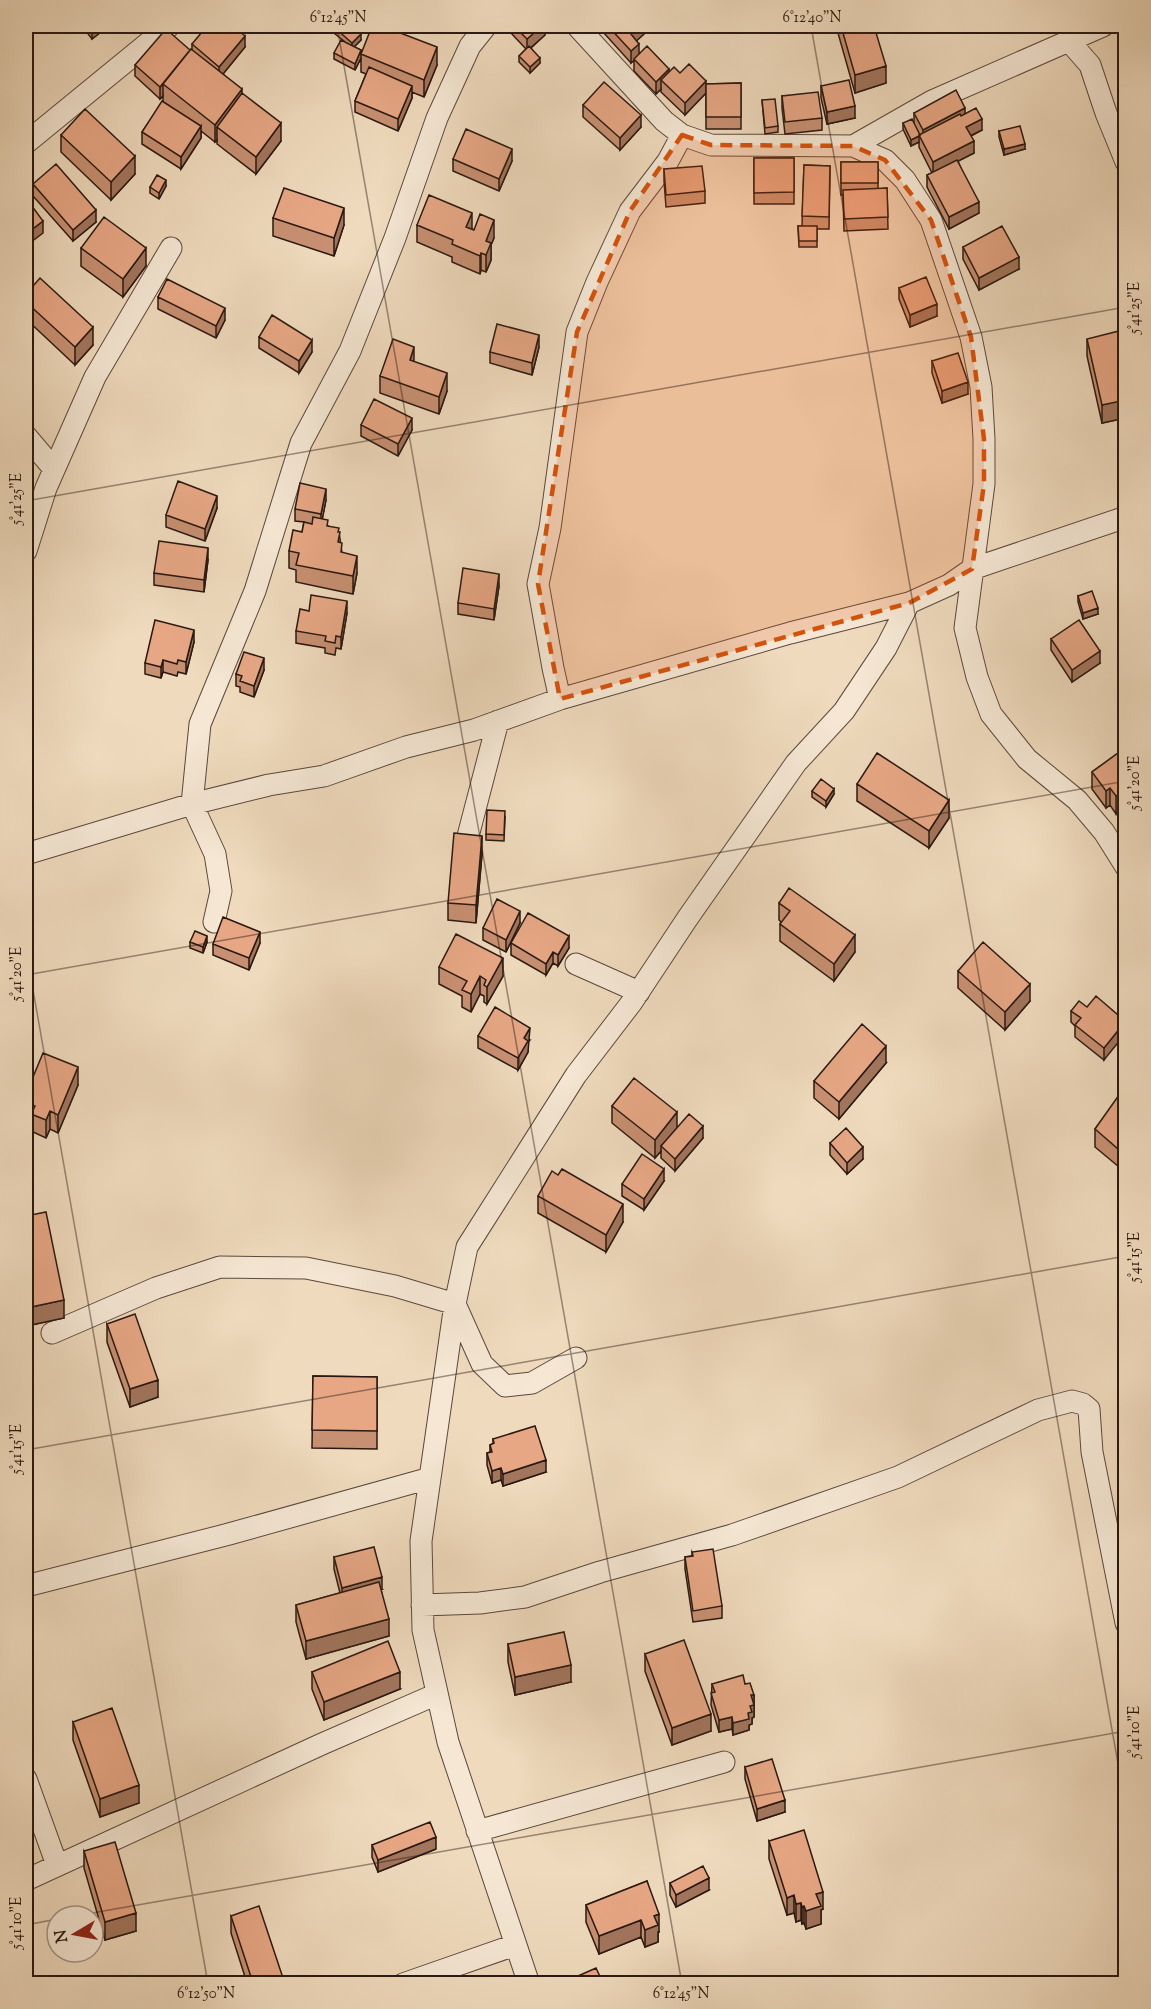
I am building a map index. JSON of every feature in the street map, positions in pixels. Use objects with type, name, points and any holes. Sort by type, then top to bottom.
[{"type":"street","points":[[26,142],[169,26]]},
{"type":"street","points":[[214,922],[221,891],[215,854],[192,804],[200,724],[255,591],[301,443],[350,351],[395,238],[437,118],[470,46],[486,26]]},
{"type":"street","points":[[577,26],[664,121],[682,135],[711,145],[852,146],[885,160],[905,180],[931,220],[971,337],[981,387],[984,484],[965,628],[977,677],[992,714],[1027,759],[1077,800],[1104,832],[1125,867]]},
{"type":"street","points":[[852,146],[932,101],[1103,26]]},
{"type":"street","points":[[1069,41],[1090,65],[1125,162]]},
{"type":"street","points":[[560,699],[538,584],[550,528],[577,332],[630,211],[668,161],[682,135]]},
{"type":"street","points":[[26,551],[46,488],[95,377],[171,248]]},
{"type":"street","points":[[26,436],[54,469]]},
{"type":"street","points":[[26,854],[192,804],[269,785],[324,776],[406,747],[474,729],[560,699],[790,633],[909,603],[949,585],[972,569],[1125,517]]},
{"type":"street","points":[[529,1983],[448,1742],[423,1630],[421,1541],[455,1304],[467,1247],[576,1075],[639,992],[796,763],[844,711],[886,648],[909,603]]},
{"type":"street","points":[[467,840],[498,721]]},
{"type":"street","points":[[576,964],[639,992]]},
{"type":"street","points":[[52,1333],[156,1288],[220,1267],[306,1268],[395,1286],[455,1304],[482,1364],[505,1386],[532,1383],[576,1358]]},
{"type":"street","points":[[422,1605],[480,1603],[525,1597],[600,1572],[732,1535],[898,1477],[1038,1410],[1072,1401],[1083,1404],[1089,1409],[1092,1452],[1125,1623]]},
{"type":"street","points":[[26,1586],[229,1534],[430,1478]]},
{"type":"street","points":[[26,1880],[322,1744],[437,1694]]},
{"type":"street","points":[[477,1831],[724,1762]]},
{"type":"street","points":[[26,1779],[57,1865]]},
{"type":"street","points":[[404,1983],[515,1945]]},
{"type":"highlighted area","points":[[682,135],[711,145],[853,146],[885,160],[931,220],[971,337],[984,439],[984,484],[972,569],[909,603],[560,699],[538,584],[577,332],[630,211]]},
{"type":"building","points":[[87,26],[101,26],[92,33]]},
{"type":"building","points":[[207,26],[233,26],[245,36],[219,67],[192,44]]},
{"type":"building","points":[[352,26],[361,34],[352,43],[335,28]]},
{"type":"building","points":[[372,26],[382,26],[437,47],[424,80],[361,54]]},
{"type":"building","points":[[514,26],[542,26],[527,39]]},
{"type":"building","points":[[608,26],[640,26],[631,34],[639,44],[631,51]]},
{"type":"building","points":[[841,26],[874,26],[886,66],[855,75]]},
{"type":"building","points":[[166,29],[190,50],[160,87],[135,65]]},
{"type":"building","points":[[341,40],[361,50],[355,64],[334,53]]},
{"type":"building","points":[[529,46],[540,58],[530,67],[519,56]]},
{"type":"building","points":[[647,46],[669,69],[656,82],[634,59]]},
{"type":"building","points":[[191,49],[242,89],[215,125],[163,84]]},
{"type":"building","points":[[689,64],[706,81],[685,103],[661,80],[674,67],[680,73]]},
{"type":"building","points":[[369,67],[412,86],[398,119],[355,101]]},
{"type":"building","points":[[849,80],[855,106],[827,112],[821,86]]},
{"type":"building","points":[[604,82],[641,115],[620,138],[583,105]]},
{"type":"building","points":[[741,83],[741,117],[706,117],[706,84]]},
{"type":"building","points":[[956,90],[965,108],[923,130],[914,113]]},
{"type":"building","points":[[818,92],[822,118],[785,122],[782,96]]},
{"type":"building","points":[[242,93],[281,123],[256,157],[217,127]]},
{"type":"building","points":[[775,99],[778,126],[765,128],[762,100]]},
{"type":"building","points":[[162,101],[201,126],[181,157],[142,132]]},
{"type":"building","points":[[976,108],[982,119],[966,127],[974,141],[933,162],[919,135]]},
{"type":"building","points":[[85,109],[135,156],[111,182],[61,135]]},
{"type":"building","points":[[912,119],[920,135],[911,140],[903,123]]},
{"type":"building","points":[[1020,126],[1025,144],[1004,149],[999,131]]},
{"type":"building","points":[[466,129],[512,149],[499,179],[453,159]]},
{"type":"building","points":[[754,158],[794,158],[794,192],[754,193]]},
{"type":"building","points":[[957,160],[979,202],[949,217],[927,175]]},
{"type":"building","points":[[841,162],[878,162],[878,183],[841,183]]},
{"type":"building","points":[[56,164],[96,210],[73,230],[33,184]]},
{"type":"building","points":[[804,165],[830,166],[829,217],[802,216]]},
{"type":"building","points":[[702,166],[705,191],[666,195],[664,169]]},
{"type":"building","points":[[157,175],[166,180],[159,193],[150,187]]},
{"type":"building","points":[[284,188],[344,208],[334,238],[273,218]]},
{"type":"building","points":[[887,188],[888,217],[844,219],[843,190]]},
{"type":"building","points":[[429,195],[472,213],[466,227],[474,230],[480,214],[494,220],[486,241],[491,243],[486,255],[481,253],[480,256],[452,244],[453,240],[417,225]]},
{"type":"building","points":[[26,198],[43,221],[26,234]]},
{"type":"building","points":[[104,217],[146,248],[123,279],[81,248]]},
{"type":"building","points":[[798,226],[817,226],[817,241],[799,241]]},
{"type":"building","points":[[1002,226],[1019,257],[979,278],[963,247]]},
{"type":"building","points":[[926,277],[937,304],[910,315],[899,288]]},
{"type":"building","points":[[40,278],[93,327],[75,347],[26,302],[26,294]]},
{"type":"building","points":[[167,279],[225,308],[216,326],[158,297]]},
{"type":"building","points":[[272,315],[312,340],[299,361],[259,337]]},
{"type":"building","points":[[497,324],[539,335],[532,363],[490,352]]},
{"type":"building","points":[[1119,331],[1125,356],[1125,397],[1120,398],[1121,401],[1102,405],[1087,339]]},
{"type":"building","points":[[393,339],[414,347],[410,360],[447,373],[439,397],[380,376]]},
{"type":"building","points":[[958,353],[968,382],[942,391],[932,361]]},
{"type":"building","points":[[374,399],[412,418],[398,444],[361,425]]},
{"type":"building","points":[[178,481],[217,496],[205,529],[166,515]]},
{"type":"building","points":[[300,483],[326,489],[321,514],[295,509]]},
{"type":"building","points":[[313,517],[328,520],[327,526],[339,528],[338,542],[342,543],[341,552],[357,556],[353,576],[296,565],[299,553],[289,551],[293,530],[302,532],[304,522],[312,524]]},
{"type":"building","points":[[159,541],[208,548],[204,580],[154,573]]},
{"type":"building","points":[[463,568],[499,574],[494,609],[458,603]]},
{"type":"building","points":[[1092,591],[1098,608],[1083,613],[1078,596]]},
{"type":"building","points":[[311,595],[347,601],[341,637],[336,636],[335,643],[325,641],[326,636],[296,631],[300,609],[309,611]]},
{"type":"building","points":[[155,620],[194,630],[186,662],[178,660],[177,664],[163,660],[161,667],[145,663]]},
{"type":"building","points":[[1079,620],[1100,651],[1072,670],[1051,639]]},
{"type":"building","points":[[244,652],[264,658],[254,686],[240,681],[242,676],[236,674]]},
{"type":"building","points":[[1125,748],[1125,790],[1116,796],[1110,788],[1106,791],[1092,772]]},
{"type":"building","points":[[877,753],[949,800],[929,831],[857,784]]},
{"type":"building","points":[[821,779],[834,789],[826,801],[812,791]]},
{"type":"building","points":[[487,810],[505,811],[504,835],[486,834]]},
{"type":"building","points":[[454,833],[482,836],[476,905],[448,903]]},
{"type":"building","points":[[789,888],[855,935],[834,964],[780,924],[790,911],[779,903]]},
{"type":"building","points":[[497,899],[520,911],[506,940],[483,928]]},
{"type":"building","points":[[528,913],[569,936],[558,955],[553,952],[546,964],[511,943]]},
{"type":"building","points":[[223,917],[260,932],[249,958],[213,944]]},
{"type":"building","points":[[195,931],[207,936],[203,947],[190,942]]},
{"type":"building","points":[[456,934],[503,958],[487,987],[484,985],[486,980],[480,976],[471,994],[462,990],[467,981],[439,967]]},
{"type":"building","points":[[983,942],[1030,984],[1005,1012],[958,971]]},
{"type":"building","points":[[1096,996],[1125,1021],[1104,1048],[1075,1025],[1081,1018],[1071,1011],[1079,1001],[1087,1007]]},
{"type":"building","points":[[495,1007],[530,1028],[524,1038],[528,1041],[518,1058],[478,1036]]},
{"type":"building","points":[[862,1024],[886,1046],[839,1102],[814,1081]]},
{"type":"building","points":[[43,1053],[78,1067],[58,1115],[50,1111],[46,1120],[31,1114],[35,1106],[26,1102],[26,1094]]},
{"type":"building","points":[[634,1078],[677,1112],[655,1140],[612,1106]]},
{"type":"building","points":[[1125,1089],[1125,1155],[1095,1129]]},
{"type":"building","points":[[689,1114],[703,1126],[675,1159],[661,1146]]},
{"type":"building","points":[[846,1128],[863,1147],[847,1163],[830,1143]]},
{"type":"building","points":[[642,1154],[664,1169],[644,1199],[622,1184]]},
{"type":"building","points":[[562,1169],[623,1204],[606,1235],[538,1196],[552,1171],[558,1175]]},
{"type":"building","points":[[46,1212],[64,1300],[31,1307],[26,1282],[26,1216]]},
{"type":"building","points":[[135,1314],[158,1380],[130,1389],[107,1324]]},
{"type":"building","points":[[313,1376],[377,1377],[377,1431],[312,1430]]},
{"type":"building","points":[[535,1426],[546,1460],[503,1474],[501,1468],[492,1471],[487,1453],[492,1452],[490,1445],[494,1443],[493,1439]]},
{"type":"building","points":[[374,1547],[382,1577],[342,1588],[334,1557]]},
{"type":"building","points":[[713,1549],[722,1606],[693,1611],[685,1557],[693,1556],[692,1552]]},
{"type":"building","points":[[379,1582],[389,1619],[306,1641],[296,1605]]},
{"type":"building","points":[[564,1632],[571,1665],[515,1677],[508,1644]]},
{"type":"building","points":[[684,1640],[711,1714],[672,1728],[645,1654]]},
{"type":"building","points":[[388,1641],[400,1672],[324,1702],[312,1672]]},
{"type":"building","points":[[743,1675],[745,1684],[750,1683],[754,1695],[751,1695],[754,1705],[750,1706],[752,1712],[748,1713],[749,1719],[733,1723],[732,1717],[719,1720],[711,1693],[715,1692],[712,1684]]},
{"type":"building","points":[[112,1708],[139,1785],[100,1799],[73,1722]]},
{"type":"building","points":[[772,1759],[785,1800],[757,1809],[745,1767]]},
{"type":"building","points":[[430,1822],[436,1837],[378,1860],[372,1845]]},
{"type":"building","points":[[804,1830],[823,1892],[816,1894],[821,1906],[806,1911],[801,1903],[796,1904],[794,1895],[787,1898],[769,1841]]},
{"type":"building","points":[[115,1842],[136,1913],[105,1922],[105,1904],[100,1904],[84,1851]]},
{"type":"building","points":[[703,1866],[709,1878],[676,1895],[670,1883]]},
{"type":"building","points":[[647,1881],[659,1914],[654,1916],[658,1925],[645,1930],[641,1920],[599,1936],[586,1905]]},
{"type":"building","points":[[259,1906],[283,1978],[267,1983],[253,1983],[231,1916]]},
{"type":"building","points":[[596,1968],[603,1983],[570,1983],[569,1980]]}]
